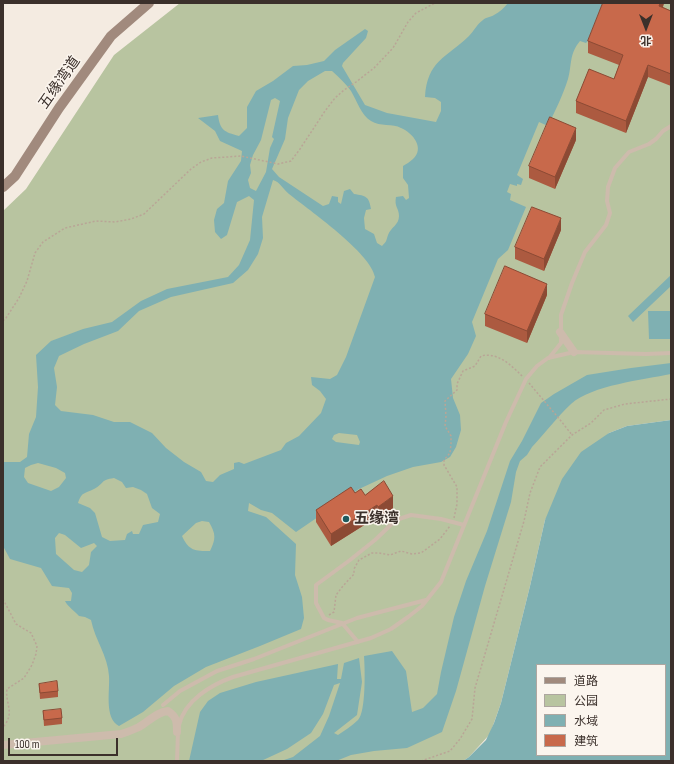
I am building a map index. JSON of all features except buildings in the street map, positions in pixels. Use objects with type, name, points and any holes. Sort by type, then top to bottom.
[{"type":"main road","name":"五缘湾道","points":[[3,187],[15,176],[59,108],[111,36],[149,3]]},
{"type":"street","points":[[560,332],[574,352]]},
{"type":"street","points":[[3,744],[89,733],[118,732],[133,728],[163,705]]},
{"type":"street","points":[[3,744],[121,734],[139,727],[162,711],[168,711],[174,715],[177,720],[178,732]]},
{"type":"lane","points":[[177,761],[180,719],[186,710],[208,689],[219,682],[233,677],[358,642],[391,629],[422,606],[441,582],[506,422],[526,379],[561,343],[561,315],[585,252],[606,225],[610,213],[607,201],[608,187],[615,168],[629,152],[649,144],[671,126]]},
{"type":"lane","points":[[548,358],[574,352],[646,354],[671,353]]},
{"type":"lane","points":[[358,642],[342,623],[324,618],[316,603],[316,585],[357,555],[396,520],[411,515],[441,519],[464,525]]},
{"type":"lane","points":[[163,705],[180,691],[217,671],[254,659],[342,623],[426,600]]},
{"type":"path","points":[[3,321],[19,298],[27,282],[35,253],[43,242],[64,228],[96,221],[116,222],[131,219],[144,214],[191,169],[200,162],[212,158],[241,156],[278,164],[291,161],[335,98],[374,68],[392,48],[408,22],[416,13],[435,3]]},
{"type":"path","points":[[324,618],[334,612],[336,595],[354,574],[354,569],[359,560],[372,553],[390,555],[401,551],[412,554],[420,553],[440,539],[453,522],[457,504],[456,487],[444,465],[444,460],[450,453],[451,444],[451,436],[444,426],[446,416],[445,401],[456,390],[463,371],[475,366],[481,356],[487,354],[507,361],[526,379],[572,435]]},
{"type":"path","points":[[421,761],[450,750],[460,740],[472,719],[475,688],[524,520],[530,493],[540,467],[572,435],[591,423],[604,410],[625,404],[671,399]]},
{"type":"path","points":[[3,599],[16,624],[30,633],[36,646],[34,660],[24,678],[7,689],[6,696],[9,710],[8,719],[3,727]]},
{"type":"green space","points":[[180,3],[671,3],[671,420],[627,426],[609,433],[545,520],[501,703],[490,734],[469,757],[463,761],[3,761],[3,211],[26,189],[114,55]]},
{"type":"water","points":[[508,3],[605,3],[594,34],[586,43],[580,41],[574,50],[566,85],[548,126],[539,122],[517,175],[523,179],[521,185],[517,184],[517,186],[510,184],[507,192],[511,194],[510,200],[526,207],[508,250],[498,259],[472,322],[476,336],[468,354],[451,379],[453,398],[460,415],[461,430],[456,447],[450,457],[441,462],[413,467],[387,476],[359,489],[296,532],[272,513],[261,510],[249,503],[248,511],[266,517],[296,544],[295,575],[302,597],[304,618],[301,629],[206,667],[174,686],[143,712],[119,726],[111,717],[108,669],[91,620],[79,616],[66,603],[65,601],[71,601],[72,593],[69,588],[52,586],[41,568],[10,559],[3,546],[3,462],[20,462],[27,457],[29,434],[36,417],[38,387],[36,355],[51,341],[83,329],[112,322],[141,301],[167,289],[228,277],[239,265],[250,240],[254,200],[249,196],[237,202],[227,235],[221,239],[215,232],[214,220],[217,209],[224,203],[228,181],[241,161],[242,151],[220,141],[215,131],[198,118],[218,115],[220,124],[226,132],[239,136],[247,128],[247,107],[256,91],[273,81],[293,66],[307,65],[324,61],[335,50],[365,29],[368,31],[366,38],[342,66],[365,105],[387,113],[436,122],[441,111],[441,102],[435,98],[425,97],[429,75],[439,61],[469,36],[481,22],[498,13]],"holes":[[[325,71],[332,71],[349,88],[362,112],[371,121],[378,124],[401,128],[410,133],[416,141],[418,146],[416,155],[412,160],[403,166],[403,178],[408,185],[409,198],[406,200],[403,196],[396,197],[399,219],[389,232],[386,241],[382,246],[377,243],[374,234],[365,229],[364,218],[366,210],[371,209],[369,201],[366,197],[354,194],[350,189],[344,191],[341,204],[338,202],[338,197],[332,196],[329,204],[323,206],[279,177],[272,169],[285,139],[288,118],[299,90],[308,81]],[[275,98],[280,101],[272,137],[274,139],[270,148],[266,172],[256,191],[250,188],[248,180],[251,173],[250,165],[253,155],[261,140],[271,100]],[[273,180],[278,182],[289,194],[351,244],[363,256],[371,267],[375,277],[346,357],[337,375],[330,379],[311,377],[312,385],[320,391],[326,399],[321,413],[299,436],[286,443],[281,450],[244,464],[239,462],[234,463],[234,469],[220,475],[213,482],[206,481],[201,472],[184,462],[166,448],[152,433],[130,422],[114,422],[93,415],[61,411],[55,405],[57,387],[54,368],[59,356],[84,344],[118,331],[139,311],[171,297],[233,283],[248,270],[258,254],[263,238],[262,217]],[[339,433],[357,435],[360,442],[359,445],[336,442],[332,439],[334,435]],[[38,463],[56,468],[65,473],[66,478],[59,487],[51,491],[28,483],[24,477],[25,468]],[[114,478],[122,482],[126,488],[133,487],[147,494],[152,508],[160,514],[158,522],[143,525],[139,534],[133,534],[132,531],[127,534],[125,540],[110,541],[102,537],[95,513],[90,508],[78,503],[79,499],[84,493],[91,491],[107,480]],[[202,521],[209,522],[214,533],[214,540],[210,551],[200,551],[187,545],[182,536],[196,523]],[[59,533],[65,535],[81,548],[94,543],[97,546],[91,552],[89,565],[82,572],[74,570],[56,554],[55,538]]]},
{"type":"water","points":[[671,275],[671,286],[633,322],[628,316]]},
{"type":"water","points":[[648,311],[671,311],[671,339],[649,339]]},
{"type":"water","points":[[671,363],[671,374],[618,384],[592,392],[580,398],[571,404],[561,414],[532,447],[527,455],[520,461],[516,472],[511,502],[485,586],[456,691],[442,732],[407,748],[351,755],[336,761],[281,761],[293,757],[320,736],[329,716],[340,683],[334,685],[323,714],[311,733],[287,749],[261,761],[189,761],[200,712],[208,701],[220,693],[256,682],[338,664],[337,679],[341,679],[344,663],[359,658],[362,682],[357,715],[334,733],[338,735],[356,722],[361,715],[364,700],[364,656],[392,651],[406,671],[412,712],[423,708],[437,694],[454,617],[466,581],[487,531],[510,461],[541,403],[587,375]]},
{"type":"water","points":[[671,420],[671,761],[463,761],[486,740],[494,723],[501,703],[545,520],[562,479],[581,452],[609,433],[627,426]]},
{"type":"place","name":"五缘湾","points":[[346,519]]}]
